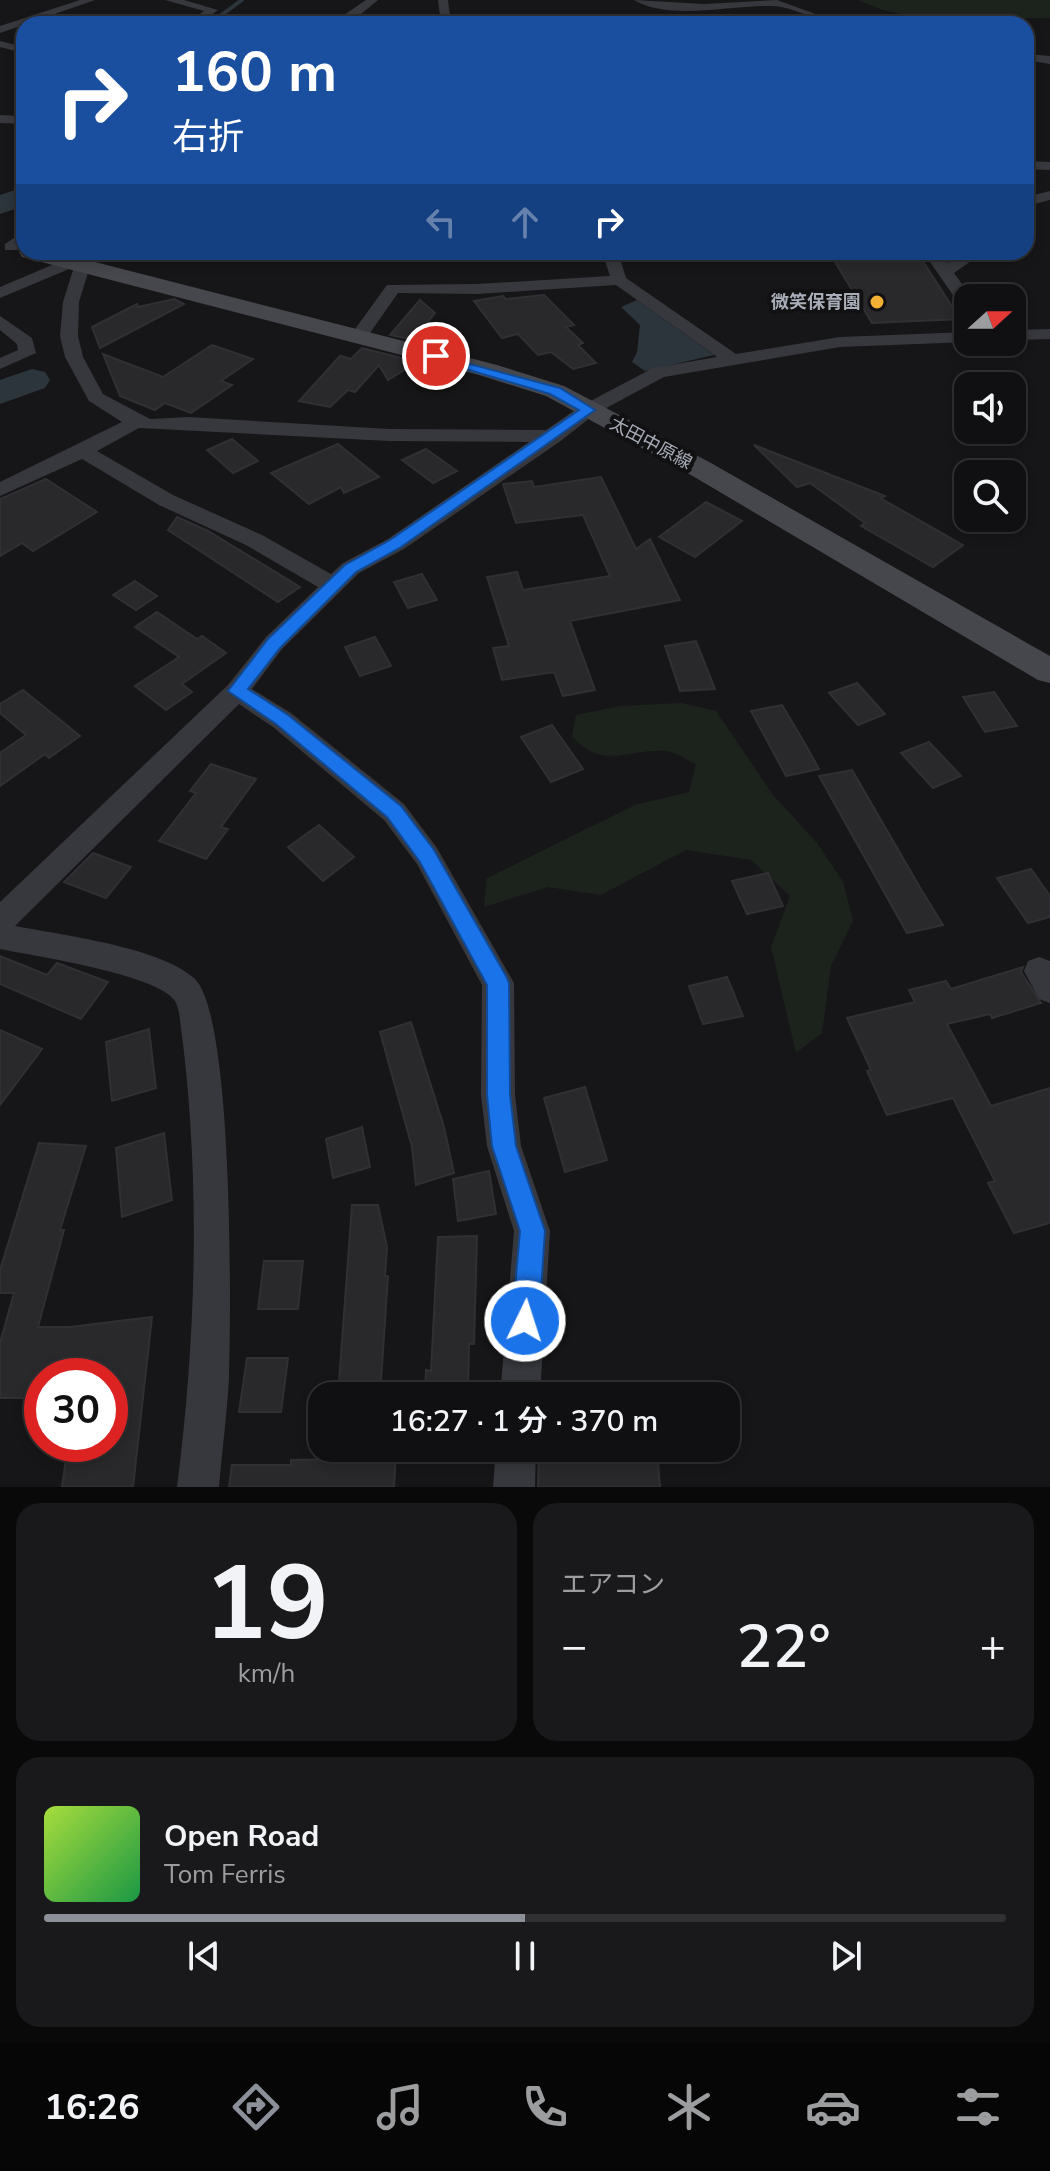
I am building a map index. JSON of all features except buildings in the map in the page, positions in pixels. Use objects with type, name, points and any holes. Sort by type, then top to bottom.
[{"type":"main road","name":"太田中原線","points":[[63,260],[359,336],[555,391],[701,469],[1050,671]]},
{"type":"street","points":[[42,16],[90,0]]},
{"type":"street","points":[[170,0],[213,10],[204,16]]},
{"type":"street","points":[[349,16],[373,0]]},
{"type":"street","points":[[639,0],[662,6],[734,6],[769,1],[813,16]]},
{"type":"street","points":[[662,6],[667,11],[667,16]]},
{"type":"street","points":[[613,260],[619,280],[733,360]]},
{"type":"street","points":[[936,260],[954,285]]},
{"type":"street","points":[[944,272],[963,260]]},
{"type":"street","points":[[0,293],[76,264],[69,336],[74,357],[96,397],[136,422],[389,435],[555,436]]},
{"type":"street","points":[[359,336],[393,288],[477,289],[619,280]]},
{"type":"street","points":[[0,321],[26,342],[27,353],[0,364]]},
{"type":"street","points":[[1026,335],[1050,334]]},
{"type":"street","points":[[0,921],[237,691],[274,643],[351,568],[396,544],[555,436],[588,410],[659,372],[840,342],[954,338]]},
{"type":"street","points":[[0,490],[56,465],[136,422]]},
{"type":"street","points":[[81,450],[166,500],[267,547],[332,585]]},
{"type":"street","points":[[237,691],[282,720],[394,812],[427,856],[498,983],[498,1095],[504,1146],[532,1231],[521,1382]]},
{"type":"street","points":[[0,936],[110,960],[170,977],[189,992],[202,1050],[212,1274],[209,1380],[198,1487]]},
{"type":"street","points":[[514,1487],[515,1462]]},
{"type":"shaded area","points":[[858,0],[1050,0],[1050,18],[910,16]]},
{"type":"shaded area","points":[[637,300],[714,355],[645,371],[632,362],[637,352],[640,325],[621,307]]},
{"type":"shaded area","points":[[681,703],[716,711],[773,795],[817,843],[843,882],[853,921],[831,966],[822,1033],[796,1053],[771,947],[790,896],[751,860],[686,850],[601,895],[548,887],[484,907],[487,878],[635,805],[689,792],[696,764],[678,754],[653,751],[606,756],[584,747],[572,737],[576,715],[620,706]]},
{"type":"waterway","points":[[220,16],[242,0]]},
{"type":"waterway","points":[[0,205],[16,199]]},
{"type":"waterway","points":[[0,393],[32,380]]},
{"type":"place","name":"微笑保育園","points":[[877,302]]},
{"type":"route","points":[[436,356],[555,391],[588,410],[555,436],[430,518],[396,544],[372,554],[351,568],[274,643],[237,691],[282,720],[394,812],[427,856],[498,983],[498,1095],[504,1146],[532,1231],[525,1321]]}]
